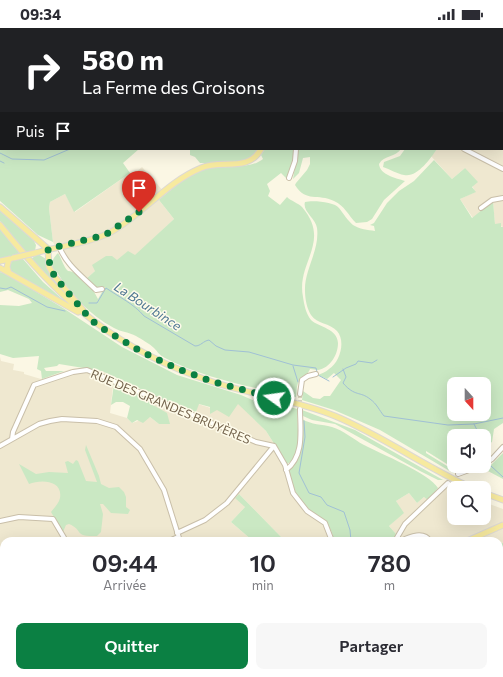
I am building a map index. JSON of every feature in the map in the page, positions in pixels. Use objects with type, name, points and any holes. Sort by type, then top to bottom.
[{"type":"main road","points":[[0,261],[110,232],[200,168],[211,165],[248,162],[254,158],[260,150]]},
{"type":"main road","points":[[0,207],[48,249],[50,267],[55,277],[91,320]]},
{"type":"main road","points":[[0,225],[39,273],[91,320]]},
{"type":"main road","points":[[35,253],[38,246],[37,240]]},
{"type":"main road","points":[[9,273],[7,267],[11,259]]},
{"type":"main road","points":[[0,268],[91,320],[121,340],[178,369],[220,384],[288,401],[335,416],[459,481]]},
{"type":"main road","points":[[491,496],[503,500]]},
{"type":"main road","points":[[476,537],[503,525]]},
{"type":"street","points":[[289,178],[295,161],[296,150]]},
{"type":"street","points":[[466,150],[503,169]]},
{"type":"street","points":[[481,208],[492,200],[503,198]]},
{"type":"street","points":[[60,246],[66,261],[96,290],[102,289]]},
{"type":"street","name":"RUE DES GRANDES BRUYÈRES","points":[[12,439],[13,432],[34,385],[73,372],[87,370],[256,442],[274,446]]},
{"type":"street","points":[[300,394],[302,380],[308,376],[316,374]]},
{"type":"street","points":[[286,470],[297,458],[300,449],[300,409]]},
{"type":"street","points":[[0,446],[44,422],[62,419],[97,421],[116,427],[140,449],[164,490],[178,537],[205,520],[227,503],[274,446],[286,470],[293,493],[307,512],[325,523],[330,537]]},
{"type":"street","points":[[491,460],[503,447]]},
{"type":"street","points":[[397,537],[405,524],[447,484]]},
{"type":"street","points":[[0,521],[19,517],[53,519],[64,537]]},
{"type":"street","points":[[414,537],[421,535],[428,537]]},
{"type":"shaded area","points":[[436,150],[503,150],[503,227],[495,224],[493,202],[473,218],[460,199],[475,192],[465,168],[452,179],[431,156]]},
{"type":"shaded area","points":[[142,167],[166,194],[159,200],[174,219],[135,256],[117,260],[96,270],[84,281],[63,260],[53,242],[49,208],[50,202],[65,194],[75,212],[130,173],[133,175]]},
{"type":"shaded area","points":[[0,357],[1,361],[14,364],[13,370],[24,372],[24,374],[41,379],[71,369],[87,368],[102,371],[114,377],[110,413],[127,418],[132,423],[150,417],[159,424],[153,405],[154,401],[196,412],[198,404],[217,410],[238,403],[266,431],[287,464],[296,492],[301,502],[327,522],[331,528],[333,537],[281,537],[239,494],[245,507],[231,522],[248,537],[0,537]]},
{"type":"shaded area","points":[[438,488],[447,489],[447,525],[491,525],[491,505],[503,509],[503,537],[394,537],[396,534],[389,526],[403,513],[396,501],[409,493],[417,503],[424,497],[428,499]]},
{"type":"green space","points":[[0,150],[138,150],[123,163],[130,173],[74,212],[65,194],[50,202],[49,208],[53,242],[38,235],[0,201]]},
{"type":"green space","points":[[190,150],[257,150],[247,159],[232,163],[200,163],[195,157],[190,155]]},
{"type":"green space","points":[[264,150],[295,150],[294,162],[287,179],[281,173],[267,184],[270,191],[268,196],[280,205],[287,197],[299,204],[310,219],[314,231],[314,242],[304,273],[302,285],[305,306],[311,320],[335,334],[338,343],[337,352],[330,364],[318,370],[310,369],[308,373],[300,379],[297,385],[296,397],[213,377],[197,372],[165,358],[143,340],[114,328],[96,317],[74,296],[56,271],[54,271],[53,266],[53,259],[58,253],[68,271],[77,274],[86,281],[98,299],[105,287],[99,289],[86,279],[95,271],[92,265],[106,256],[112,256],[117,260],[128,251],[135,255],[174,219],[159,200],[170,190],[182,181],[202,170],[216,167],[251,165],[263,159],[261,155]]},
{"type":"green space","points":[[298,150],[400,150],[384,159],[379,164],[382,171],[385,173],[405,181],[384,200],[372,219],[367,222],[356,223],[338,203],[328,199],[308,196],[299,191],[295,185],[307,170],[310,164],[310,157],[303,158],[299,173],[293,179]]},
{"type":"green space","points":[[404,150],[436,150],[423,167],[414,174],[404,175],[383,167],[384,162],[400,156]]},
{"type":"green space","points":[[434,160],[452,179],[465,168],[478,182],[472,187],[476,192],[460,199],[472,218],[493,201],[495,224],[501,223],[501,227],[503,227],[503,423],[494,429],[491,443],[491,429],[447,429],[447,464],[426,451],[426,453],[447,466],[447,469],[380,430],[334,410],[302,400],[303,391],[313,398],[320,399],[324,396],[330,396],[341,380],[334,373],[327,379],[318,375],[328,370],[336,362],[339,357],[341,340],[340,335],[334,328],[320,322],[311,315],[306,304],[305,283],[316,244],[317,228],[314,221],[305,209],[305,202],[318,201],[333,204],[339,208],[353,225],[375,231],[374,226],[370,225],[374,223],[387,203],[399,191],[414,181]]},
{"type":"green space","points":[[0,209],[33,239],[36,245],[35,251],[25,253],[0,221]]},
{"type":"green space","points":[[0,229],[20,254],[0,259]]},
{"type":"green space","points":[[38,254],[46,259],[47,266],[66,295],[31,259]]},
{"type":"green space","points":[[23,259],[43,282],[69,305],[12,273],[9,268],[12,260]]},
{"type":"green space","points":[[0,272],[8,275],[63,308],[122,347],[177,375],[241,395],[262,404],[274,402],[297,409],[298,439],[295,454],[292,460],[287,464],[266,431],[238,404],[229,417],[217,410],[210,414],[210,407],[199,404],[196,412],[160,398],[102,371],[59,364],[57,366],[44,368],[46,371],[64,371],[42,379],[41,371],[37,369],[39,356],[13,358],[0,354],[0,305],[19,306],[32,303],[29,299],[8,290],[0,292]]},
{"type":"green space","points":[[114,384],[154,401],[153,405],[167,413],[170,424],[159,424],[150,417],[143,423],[137,420],[132,423],[127,418],[130,406],[123,402],[116,402],[111,405]]},
{"type":"green space","points":[[302,410],[355,430],[443,480],[438,480],[420,471],[335,424],[312,420],[303,416]]},
{"type":"green space","points":[[302,419],[332,427],[340,430],[364,445],[415,470],[433,482],[438,488],[428,500],[424,497],[417,503],[409,493],[396,501],[404,513],[389,526],[396,534],[394,537],[333,537],[330,528],[300,500],[294,488],[289,471],[298,458],[302,447]]},
{"type":"green space","points":[[86,445],[101,484],[109,488],[119,487],[124,492],[126,497],[126,507],[130,510],[128,514],[111,513],[103,504],[100,504],[103,514],[101,532],[97,536],[82,534],[74,526],[69,524],[66,525],[63,532],[51,512],[58,504],[60,498],[58,488],[55,484],[45,481],[29,484],[19,464],[36,474],[49,472],[68,473],[65,462],[68,461],[73,464],[76,460],[78,461],[86,481],[97,482],[85,450]]},
{"type":"green space","points":[[503,453],[503,479],[491,473],[491,465]]},
{"type":"green space","points":[[239,494],[281,537],[248,537],[231,522],[245,507],[235,498]]},
{"type":"waterway","points":[[0,153],[12,159],[44,160],[68,150]]},
{"type":"waterway","points":[[0,161],[4,163]]},
{"type":"waterway","name":"La Bourbince","points":[[0,288],[6,289],[11,287],[47,307],[65,311]]},
{"type":"waterway","name":"La Bourbince","points":[[89,303],[97,303],[106,288],[131,304],[144,316],[195,346],[209,340],[216,346],[225,350],[249,352],[293,365],[316,368],[317,372]]},
{"type":"waterway","points":[[333,377],[346,368],[356,364],[358,361],[372,363],[377,360]]},
{"type":"waterway","points":[[293,366],[298,382]]},
{"type":"waterway","points":[[343,369],[346,377],[343,383],[354,392],[363,395],[372,401],[384,416],[448,425],[474,424],[503,418]]},
{"type":"waterway","points":[[318,375],[329,381]]},
{"type":"waterway","points":[[304,421],[305,437],[299,473],[309,493],[321,497],[327,505],[344,512],[351,537]]},
{"type":"waterway","points":[[474,424],[476,429]]},
{"type":"waterway","points":[[491,466],[503,477]]},
{"type":"tunnel","points":[[300,394],[300,407]]},
{"type":"route","points":[[139,212],[105,235],[48,249],[50,267],[55,277],[91,320],[131,346],[178,369],[214,382],[274,398]]}]
